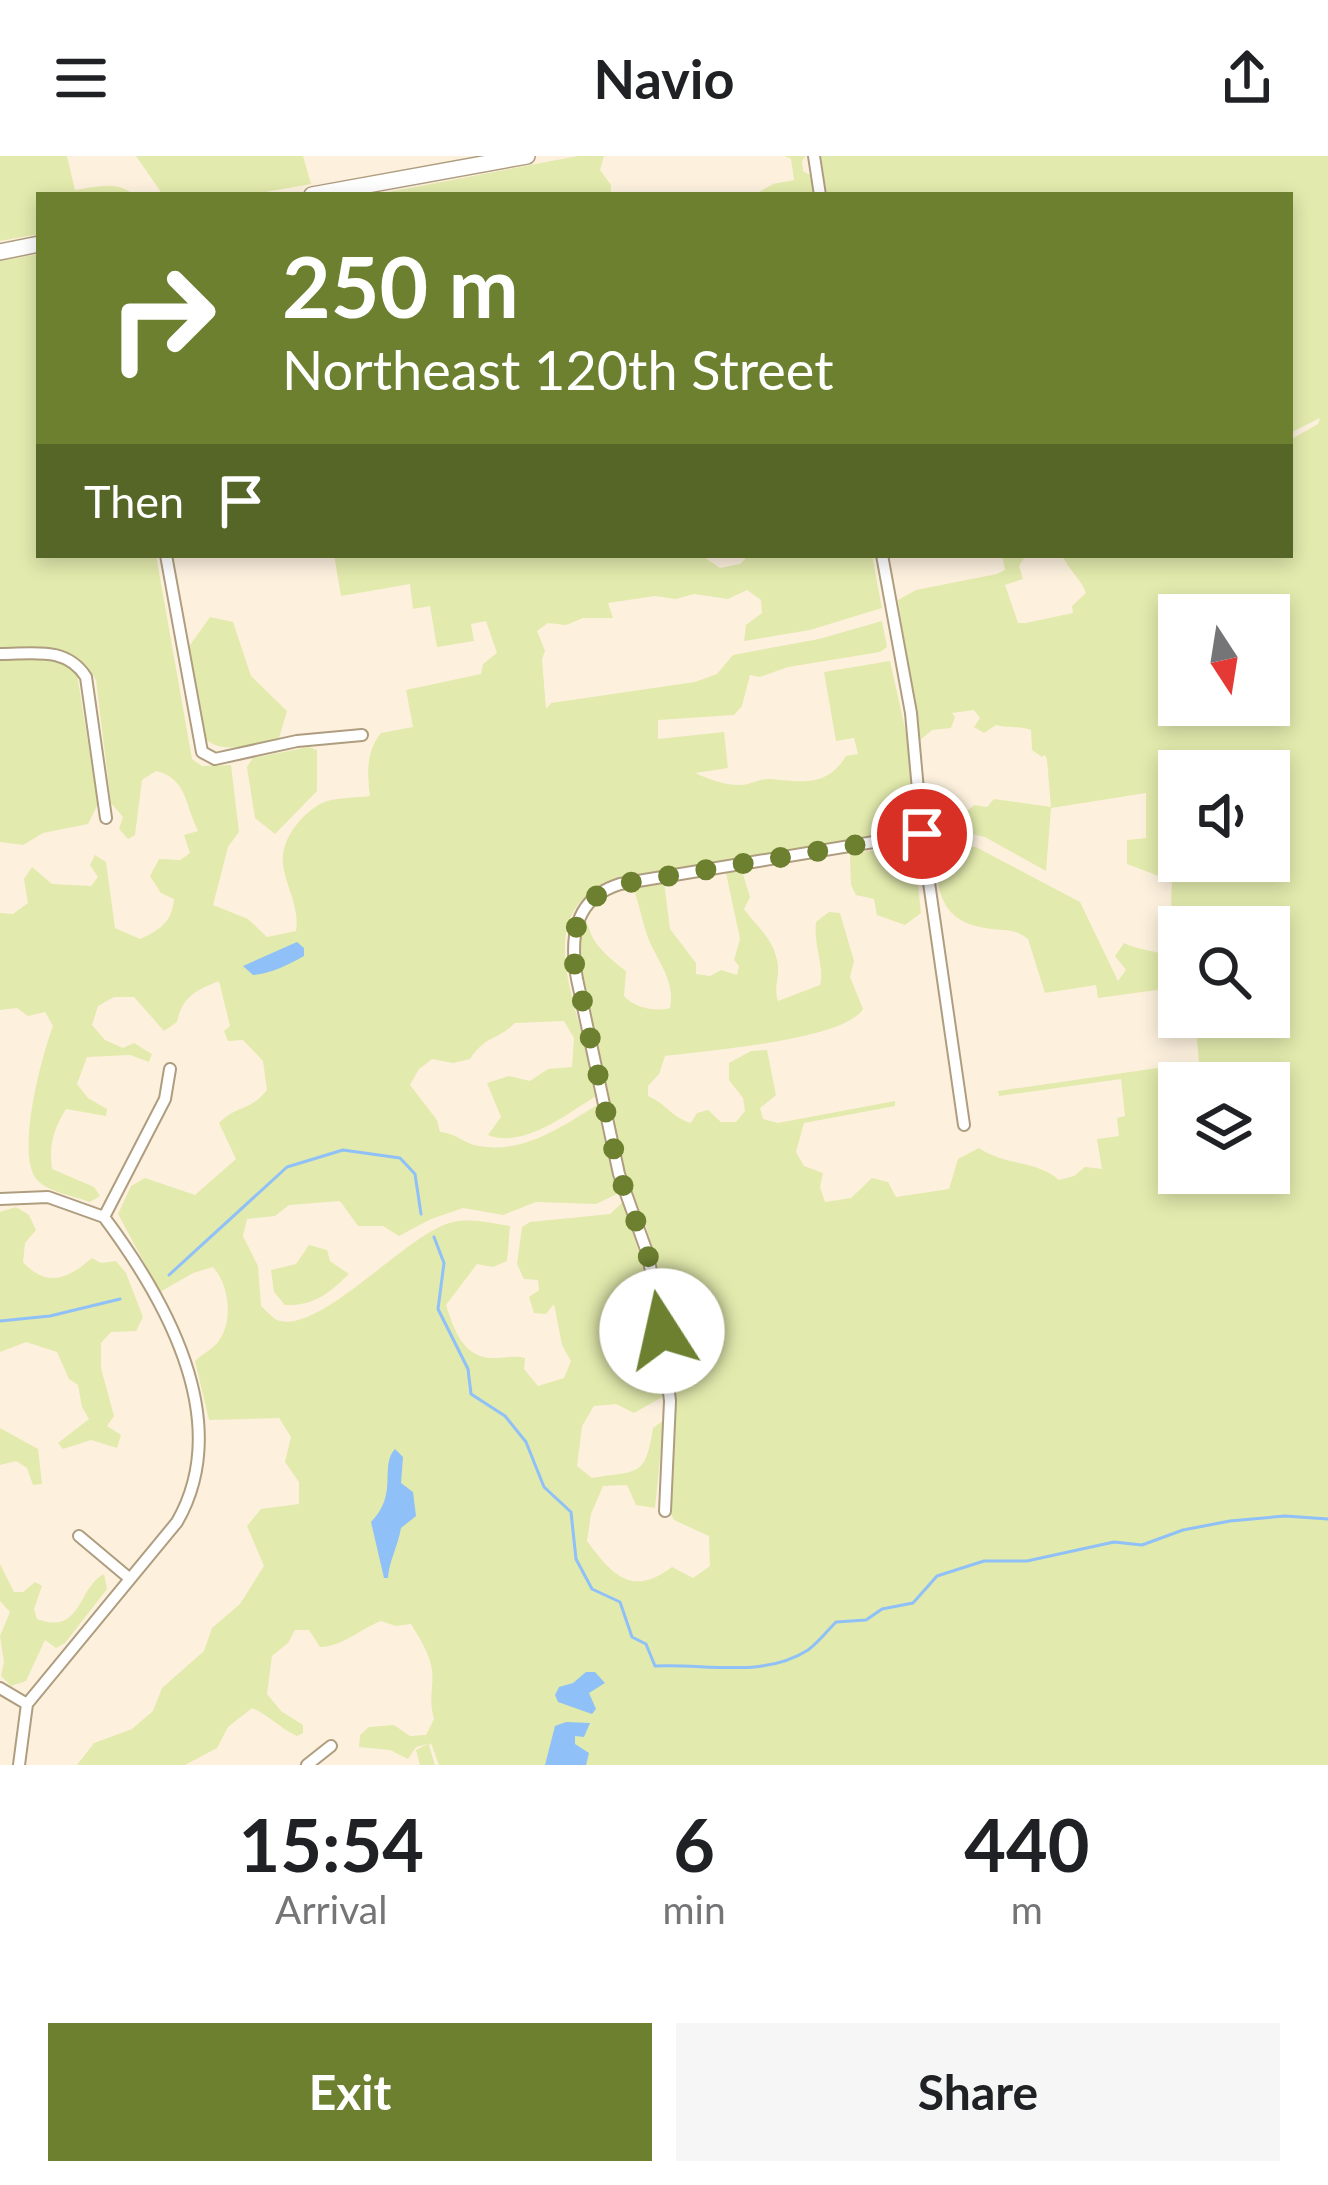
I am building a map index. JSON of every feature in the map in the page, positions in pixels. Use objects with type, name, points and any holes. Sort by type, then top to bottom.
[{"type":"street","points":[[324,192],[441,164],[527,156]]},
{"type":"street","points":[[814,156],[820,192]]},
{"type":"street","points":[[0,252],[36,245]]},
{"type":"street","points":[[167,558],[202,752],[215,759],[297,741],[362,735]]},
{"type":"street","points":[[883,558],[911,713],[922,834],[964,1125]]},
{"type":"street","points":[[0,654],[61,654],[76,662],[86,677],[106,818]]},
{"type":"street","points":[[665,1510],[670,1401],[662,1331],[648,1255],[619,1174],[571,947],[575,926],[590,899],[604,889],[922,834]]},
{"type":"street","points":[[104,1217],[165,1099],[170,1069]]},
{"type":"street","points":[[0,1198],[48,1197],[104,1217],[131,1253],[166,1321],[194,1387],[200,1414],[201,1445],[191,1498],[177,1522],[27,1704],[20,1765]]},
{"type":"street","points":[[79,1536],[129,1578]]},
{"type":"street","points":[[0,1688],[27,1704]]},
{"type":"street","points":[[307,1765],[331,1747]]},
{"type":"green space","points":[[0,156],[67,156],[75,190],[113,186],[130,192],[36,192],[36,235],[0,241]]},
{"type":"green space","points":[[136,156],[303,156],[311,184],[266,192],[161,192]]},
{"type":"green space","points":[[578,156],[604,156],[600,170],[611,185],[611,192],[389,192]]},
{"type":"green space","points":[[785,156],[806,156],[803,171],[810,175],[813,192],[759,192],[794,180],[791,159]]},
{"type":"green space","points":[[821,156],[1328,156],[1328,1765],[439,1765],[431,1743],[435,1765],[420,1765],[416,1750],[428,1744],[416,1747],[408,1759],[390,1750],[359,1747],[360,1735],[369,1727],[394,1725],[410,1736],[426,1735],[434,1719],[432,1670],[421,1640],[411,1624],[381,1621],[320,1647],[309,1630],[295,1630],[272,1656],[267,1694],[281,1711],[303,1725],[303,1733],[297,1736],[252,1708],[228,1727],[217,1748],[185,1765],[77,1765],[94,1743],[132,1729],[153,1711],[162,1688],[204,1651],[212,1628],[240,1604],[264,1566],[247,1526],[261,1509],[299,1504],[299,1482],[285,1462],[291,1437],[279,1418],[209,1420],[195,1361],[216,1345],[226,1324],[228,1303],[218,1274],[213,1267],[193,1273],[160,1292],[118,1214],[131,1186],[145,1178],[195,1195],[236,1159],[219,1123],[267,1090],[263,1061],[243,1040],[228,1041],[224,1031],[230,1026],[219,981],[191,996],[177,1022],[164,1031],[134,997],[114,997],[98,1006],[92,1025],[105,1040],[123,1048],[134,1043],[152,1054],[149,1062],[130,1055],[87,1057],[77,1084],[88,1098],[107,1109],[106,1116],[66,1109],[55,1131],[52,1169],[94,1187],[100,1196],[90,1202],[55,1191],[38,1181],[31,1169],[32,1106],[53,1026],[45,1012],[28,1016],[17,1008],[0,1010],[0,913],[13,914],[28,903],[24,879],[32,867],[52,884],[91,886],[98,877],[90,865],[95,855],[106,862],[115,928],[140,939],[164,924],[173,907],[174,899],[161,893],[150,876],[159,859],[180,860],[190,853],[184,835],[198,831],[179,786],[156,771],[142,780],[135,835],[128,839],[119,829],[123,817],[111,803],[96,680],[66,652],[0,648],[0,261],[36,255],[36,558],[157,558],[192,759],[202,766],[231,765],[239,832],[228,847],[213,905],[248,919],[267,937],[296,931],[283,856],[288,837],[314,808],[327,801],[370,796],[369,763],[376,740],[381,733],[413,727],[406,690],[481,674],[483,664],[497,653],[486,621],[471,624],[474,641],[437,647],[430,606],[413,609],[410,584],[341,596],[335,558],[705,558],[720,568],[746,558],[873,558],[882,608],[810,630],[744,641],[746,625],[762,613],[761,600],[747,590],[728,599],[694,594],[608,603],[613,618],[548,623],[537,631],[545,651],[546,709],[551,703],[695,682],[717,674],[733,655],[882,621],[887,647],[880,652],[788,667],[760,677],[750,675],[742,706],[734,715],[658,720],[658,739],[724,732],[728,768],[695,773],[724,783],[822,778],[846,756],[858,754],[854,738],[836,741],[824,672],[890,661],[909,746],[914,818],[900,833],[625,876],[592,891],[573,913],[565,939],[566,968],[596,1096],[530,1134],[488,1135],[501,1117],[487,1083],[509,1076],[530,1081],[548,1069],[572,1067],[574,1038],[564,1021],[515,1023],[470,1059],[453,1063],[432,1059],[419,1069],[410,1085],[437,1120],[440,1132],[474,1145],[523,1143],[597,1105],[617,1194],[596,1204],[536,1202],[503,1215],[463,1208],[399,1236],[383,1226],[358,1226],[340,1201],[289,1205],[275,1216],[247,1219],[243,1236],[258,1266],[261,1306],[275,1319],[293,1321],[337,1300],[434,1230],[467,1221],[510,1226],[507,1261],[493,1267],[477,1264],[446,1305],[468,1349],[485,1357],[525,1358],[524,1369],[538,1386],[564,1378],[571,1361],[562,1345],[554,1304],[546,1314],[534,1313],[529,1297],[539,1290],[538,1280],[524,1279],[517,1264],[522,1227],[530,1222],[610,1214],[623,1202],[646,1274],[664,1396],[634,1413],[616,1404],[594,1406],[582,1426],[577,1466],[592,1478],[637,1469],[647,1456],[653,1428],[664,1420],[655,1508],[636,1505],[627,1485],[603,1486],[591,1514],[587,1541],[615,1573],[634,1581],[646,1581],[672,1567],[693,1578],[710,1566],[709,1536],[674,1520],[669,1511],[676,1411],[664,1310],[646,1225],[626,1183],[578,957],[584,918],[598,945],[626,971],[624,996],[658,1010],[670,1008],[670,988],[633,887],[664,882],[670,929],[696,963],[696,974],[710,976],[721,970],[737,975],[739,966],[734,960],[740,939],[726,873],[742,871],[750,897],[744,909],[775,952],[778,1001],[820,985],[816,922],[829,912],[840,913],[854,961],[850,977],[863,1009],[851,1020],[803,1036],[665,1056],[659,1074],[648,1086],[648,1096],[685,1121],[691,1123],[697,1113],[708,1110],[721,1122],[736,1122],[745,1111],[743,1098],[729,1080],[729,1063],[751,1051],[767,1050],[776,1095],[760,1108],[763,1119],[778,1123],[895,1101],[895,1106],[804,1123],[796,1152],[804,1166],[823,1173],[820,1187],[825,1202],[851,1198],[872,1178],[888,1182],[896,1197],[949,1189],[958,1159],[979,1148],[1059,1180],[1085,1167],[1102,1169],[1097,1139],[1119,1136],[1117,1118],[1125,1116],[1121,1079],[999,1096],[998,1091],[1158,1068],[1158,1194],[1290,1194],[1290,1062],[1199,1062],[1197,1038],[1290,1038],[1290,906],[1171,905],[1172,882],[1290,882],[1290,750],[1158,750],[1158,876],[1127,864],[1127,840],[1146,838],[1146,793],[1051,808],[1046,871],[985,837],[929,824],[925,793],[936,790],[945,795],[952,812],[964,813],[975,805],[987,807],[994,799],[1051,807],[1047,760],[1032,750],[1031,730],[996,725],[984,733],[974,727],[980,718],[974,710],[952,713],[951,728],[932,730],[919,741],[898,600],[916,590],[997,574],[1005,570],[1003,558],[1024,558],[1019,566],[1023,579],[1005,585],[1018,623],[1026,623],[1073,613],[1072,606],[1086,593],[1064,558],[1293,558],[1293,438],[1320,418],[1293,432],[1293,192],[827,192]]},
{"type":"green space","points":[[210,617],[233,622],[251,676],[287,711],[279,738],[230,747],[203,737],[188,648]]},
{"type":"green space","points":[[0,658],[63,660],[76,668],[98,804],[88,824],[43,833],[23,845],[0,842]]},
{"type":"green space","points":[[309,747],[317,750],[317,791],[275,834],[255,818],[247,767],[253,758]]},
{"type":"green space","points":[[905,844],[914,850],[921,913],[905,925],[877,915],[874,899],[856,895],[850,855]]},
{"type":"green space","points":[[932,845],[976,847],[1080,902],[1118,981],[1126,970],[1115,956],[1124,943],[1158,953],[1158,990],[1098,998],[1096,985],[1045,993],[1028,939],[960,920],[940,890]]},
{"type":"green space","points":[[16,1207],[29,1215],[36,1230],[25,1243],[23,1262],[32,1270],[57,1278],[92,1258],[101,1263],[116,1261],[126,1273],[143,1317],[136,1331],[111,1332],[101,1343],[101,1368],[114,1416],[107,1426],[121,1435],[117,1448],[91,1440],[63,1449],[58,1443],[89,1419],[78,1385],[69,1379],[57,1352],[26,1342],[0,1352],[0,1212]]},
{"type":"green space","points":[[309,1245],[327,1250],[330,1261],[349,1274],[321,1297],[285,1305],[274,1292],[271,1270],[296,1264]]},
{"type":"green space","points":[[0,1428],[38,1449],[42,1484],[33,1485],[27,1468],[16,1461],[0,1465]]},
{"type":"green space","points":[[0,1564],[14,1592],[23,1592],[35,1582],[42,1586],[34,1609],[37,1619],[52,1623],[71,1616],[104,1574],[107,1589],[65,1643],[56,1648],[45,1640],[26,1681],[11,1686],[1,1676],[0,1636],[10,1612],[0,1601]]},
{"type":"water","points":[[297,942],[304,956],[286,965],[253,975],[243,966]]},
{"type":"water","points":[[395,1449],[403,1457],[401,1483],[413,1492],[416,1516],[401,1528],[388,1578],[384,1578],[371,1522],[384,1501],[388,1464]]},
{"type":"water","points":[[595,1672],[605,1683],[589,1693],[596,1709],[592,1714],[558,1702],[555,1695],[559,1687]]},
{"type":"water","points":[[590,1723],[584,1737],[575,1736],[575,1744],[589,1753],[586,1765],[545,1765],[555,1726]]},
{"type":"waterway","points":[[169,1275],[287,1167],[343,1150],[400,1158],[415,1174],[421,1214]]},
{"type":"waterway","points":[[434,1237],[444,1263],[438,1309],[468,1369],[471,1394],[505,1416],[526,1442],[544,1487],[571,1512],[576,1559],[592,1589],[620,1602],[632,1637],[646,1644],[655,1666],[753,1667],[791,1659],[812,1647],[836,1622],[866,1620],[882,1609],[913,1603],[937,1576],[984,1561],[1027,1561],[1114,1542],[1142,1545],[1183,1530],[1230,1521],[1285,1516],[1328,1519]]},
{"type":"waterway","points":[[0,1321],[50,1316],[120,1299]]},
{"type":"route","points":[[662,1331],[648,1255],[619,1174],[604,1108],[571,947],[575,926],[590,899],[620,884],[922,834]]}]
